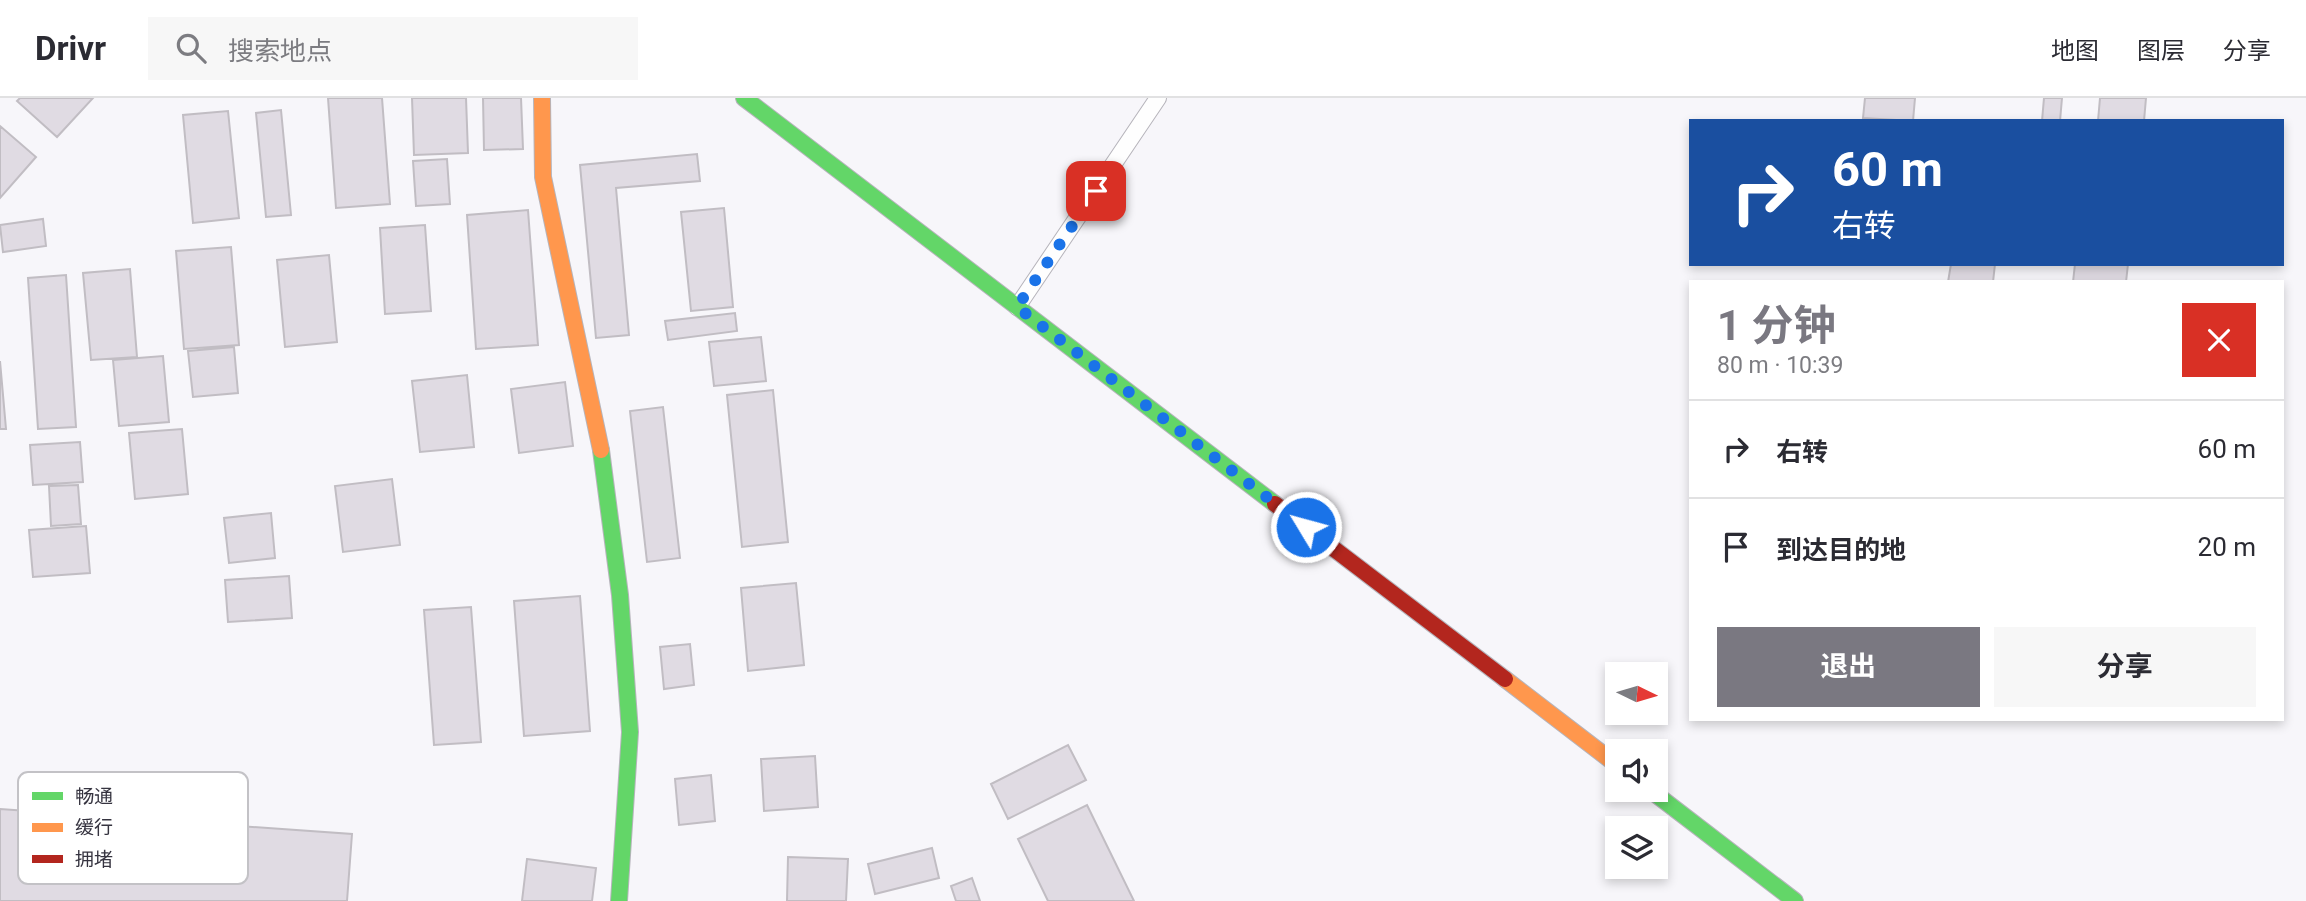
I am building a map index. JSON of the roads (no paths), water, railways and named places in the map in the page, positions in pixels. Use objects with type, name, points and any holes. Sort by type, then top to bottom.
[{"type":"main road","points":[[542,98],[543,177],[599,438],[620,596],[630,732],[619,901]]},
{"type":"main road","points":[[744,98],[1605,756]]},
{"type":"main road","points":[[1666,802],[1796,901]]},
{"type":"lane","points":[[1017,307],[1158,98]]}]
